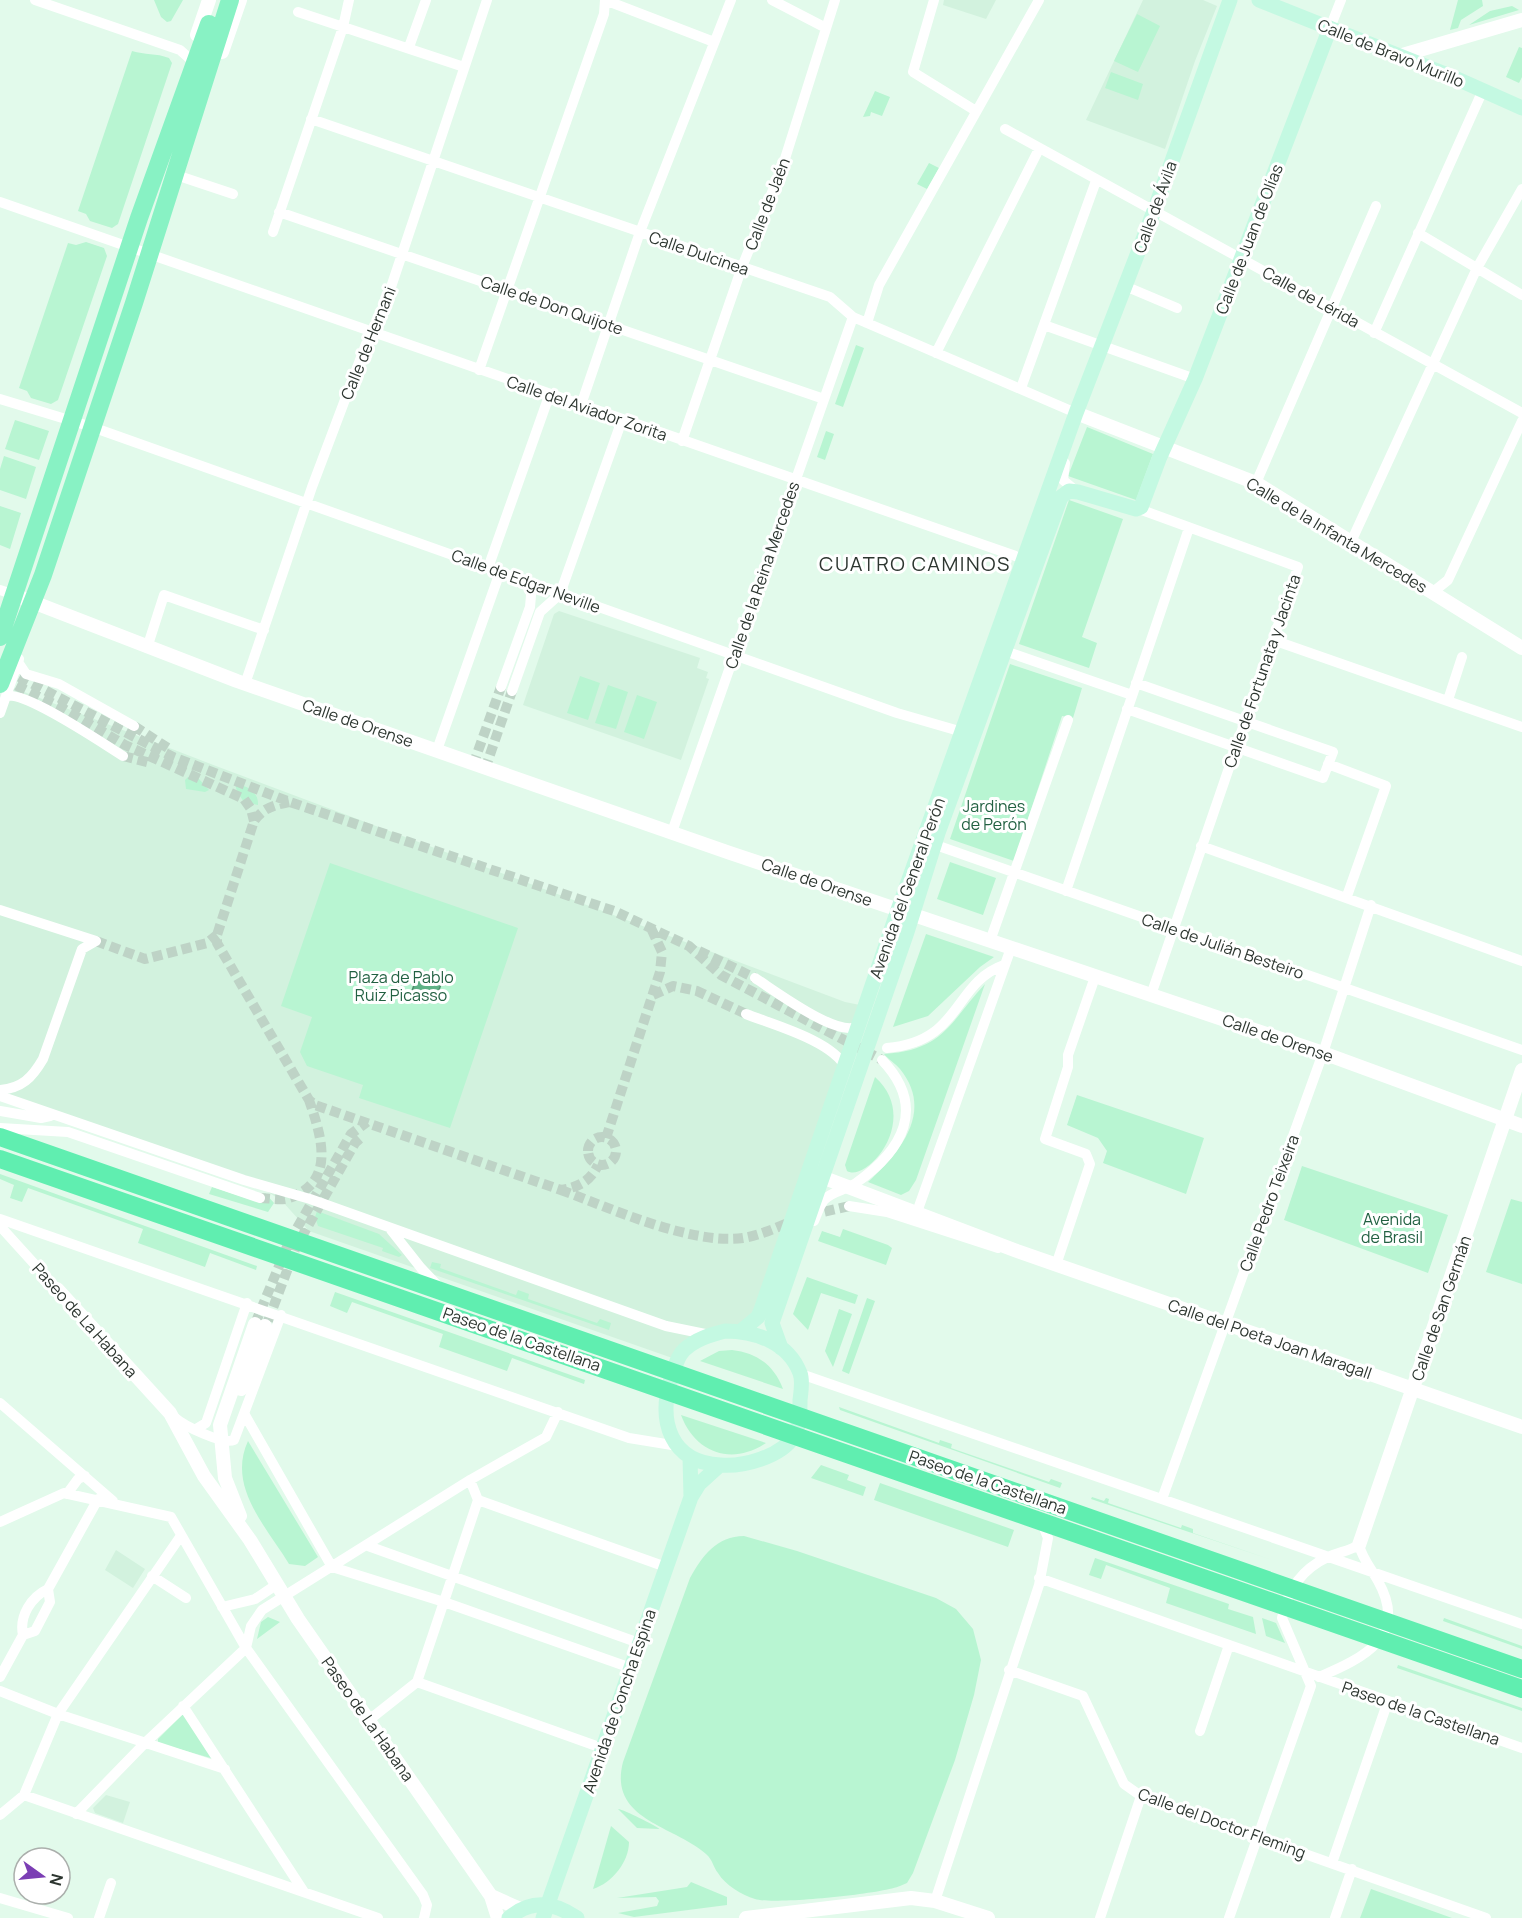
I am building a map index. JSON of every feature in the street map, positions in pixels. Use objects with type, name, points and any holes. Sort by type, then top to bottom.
[{"type":"highway","name":"Paseo de la Castellana","points":[[0,1137],[446,1293],[670,1382]]},
{"type":"highway","name":"Paseo de la Castellana","points":[[0,1159],[797,1426],[1101,1520],[1290,1589],[1522,1689]]},
{"type":"highway","name":"Paseo de la Castellana","points":[[797,1426],[1042,1523],[1284,1607],[1385,1631],[1522,1669]]},
{"type":"main road","points":[[1,627],[6,592],[71,423],[129,248],[218,0]]},
{"type":"main road","points":[[3,690],[20,627],[32,603],[150,256],[230,0]]},
{"type":"main road","name":"Calle de Ávila","points":[[1076,413],[1154,211],[1230,0]]},
{"type":"main road","name":"Calle de Bravo Murillo","points":[[1259,0],[1483,90],[1522,108]]},
{"type":"main road","name":"Calle de Juan de Olías","points":[[1164,449],[1195,379],[1330,28]]},
{"type":"main road","name":"Avenida del General Perón","points":[[781,1348],[772,1323],[799,1248],[905,912],[998,649],[1024,559],[1076,413]]},
{"type":"main road","points":[[1139,509],[1164,449]]},
{"type":"main road","name":"Avenida del General Perón","points":[[998,649],[1023,594],[1061,497],[1069,491],[1078,492]]},
{"type":"main road","name":"Calle de Fortunata y Jacinta","points":[[1078,492],[1139,509]]},
{"type":"main road","name":"Avenida del General Perón","points":[[741,1331],[758,1317],[761,1310],[846,1068],[858,1026],[905,912]]},
{"type":"main road","points":[[741,1331],[768,1339],[781,1348],[801,1374],[797,1426],[785,1446],[749,1463],[720,1465],[690,1457],[678,1446],[670,1434],[664,1404],[682,1352],[710,1335],[741,1331]]},
{"type":"main road","name":"Avenida de Concha Espina","points":[[690,1457],[691,1497]]},
{"type":"main road","name":"Avenida de Concha Espina","points":[[545,1913],[691,1497],[699,1484],[720,1465]]},
{"type":"main road","points":[[514,1914],[532,1904],[545,1913],[578,1918]]},
{"type":"street","points":[[35,0],[180,50],[189,58]]},
{"type":"street","points":[[168,136],[189,58],[208,0]]},
{"type":"street","points":[[186,143],[206,101],[240,0]]},
{"type":"street","points":[[273,232],[343,27],[349,0]]},
{"type":"street","points":[[409,47],[426,0]]},
{"type":"street","name":"Calle de Hernani","points":[[245,684],[306,503],[366,344],[375,335],[487,0]]},
{"type":"street","points":[[479,370],[603,15],[605,0],[714,42]]},
{"type":"street","points":[[581,405],[640,232],[731,0]]},
{"type":"street","points":[[772,0],[826,28]]},
{"type":"street","name":"Calle de Jaén","points":[[682,441],[742,267],[783,165],[835,0]]},
{"type":"street","points":[[934,0],[913,72],[976,111]]},
{"type":"street","points":[[867,322],[879,285],[1039,0]]},
{"type":"street","points":[[1330,28],[1341,0]]},
{"type":"street","points":[[298,12],[464,67]]},
{"type":"street","points":[[1399,56],[1522,20]]},
{"type":"street","points":[[1374,333],[1483,90]]},
{"type":"street","name":"Calle Dulcinea","points":[[310,119],[830,297],[853,317],[1076,413]]},
{"type":"street","name":"Calle de Lérida","points":[[1005,129],[1522,413]]},
{"type":"street","points":[[936,353],[1039,149]]},
{"type":"street","points":[[176,175],[233,194]]},
{"type":"street","points":[[1021,388],[1096,181]]},
{"type":"street","points":[[1351,542],[1477,268],[1522,189]]},
{"type":"street","name":"Calle del Aviador Zorita","points":[[0,202],[549,396],[581,405],[1024,559]]},
{"type":"street","points":[[1256,483],[1376,206]]},
{"type":"street","name":"Calle de Don Quijote","points":[[279,212],[824,399]]},
{"type":"street","points":[[1418,233],[1522,295]]},
{"type":"street","points":[[1124,289],[1132,289],[1177,308]]},
{"type":"street","name":"Calle de la Reina Mercedes","points":[[672,832],[853,317]]},
{"type":"street","points":[[1044,325],[1195,379]]},
{"type":"street","points":[[488,568],[549,396]]},
{"type":"street","name":"Calle de Edgar Neville","points":[[0,399],[71,423],[92,427],[897,713],[968,734]]},
{"type":"street","name":"Calle de la Infanta Mercedes","points":[[1076,413],[1256,483],[1522,648]]},
{"type":"street","points":[[532,584],[530,608],[506,689],[540,612],[561,594],[622,420]]},
{"type":"street","points":[[1432,592],[1448,580],[1522,421]]},
{"type":"street","name":"Avenida del General Perón","points":[[1068,439],[1067,457],[1062,475],[1067,485],[1078,492]]},
{"type":"street","name":"Calle de Fortunata y Jacinta","points":[[1139,509],[1298,567],[1151,995]]},
{"type":"street","points":[[1066,891],[1189,528]]},
{"type":"street","points":[[1023,594],[1030,569],[1024,559]]},
{"type":"street","points":[[437,750],[500,572]]},
{"type":"street","name":"Calle de Orense","points":[[6,592],[55,613],[245,684],[905,912],[1323,1053],[1522,1126]]},
{"type":"street","points":[[147,648],[164,595],[264,630]]},
{"type":"street","points":[[0,713],[3,690],[18,662],[28,628],[32,603]]},
{"type":"street","points":[[28,628],[41,616],[55,613]]},
{"type":"street","points":[[1273,640],[1522,727]]},
{"type":"street","points":[[998,649],[1132,695]]},
{"type":"street","points":[[1448,700],[1462,657]]},
{"type":"street","points":[[18,662],[26,674],[59,684],[134,726]]},
{"type":"street","points":[[1127,709],[1323,778],[1333,752],[1136,683]]},
{"type":"street","points":[[3,690],[43,708],[123,756]]},
{"type":"street","points":[[990,941],[1068,720]]},
{"type":"street","points":[[1328,764],[1386,786],[1347,896]]},
{"type":"street","name":"Calle de Julián Besteiro","points":[[929,843],[1522,1050]]},
{"type":"street","points":[[1201,846],[1347,896],[1522,961]]},
{"type":"street","name":"Calle Pedro Teixeira","points":[[1162,1499],[1323,1053],[1371,905]]},
{"type":"street","points":[[0,910],[96,941],[82,950],[70,978],[43,1059],[36,1072],[16,1089],[0,1090]]},
{"type":"street","points":[[66,931],[77,946],[70,978]]},
{"type":"street","points":[[917,1212],[1011,948]]},
{"type":"street","points":[[887,1048],[911,1044],[938,1030],[978,984],[1004,965]]},
{"type":"street","points":[[1056,1265],[1090,1164],[1086,1154],[1045,1139],[1068,1067],[1068,1055],[1095,977]]},
{"type":"street","points":[[755,978],[824,1022],[849,1030],[858,1026]]},
{"type":"street","points":[[746,1014],[837,1054],[846,1068]]},
{"type":"street","name":"Avenida del General Perón","points":[[799,1248],[823,1201],[830,1194],[849,1187],[886,1157],[902,1132],[906,1113],[904,1095],[896,1076],[882,1060]]},
{"type":"street","name":"Calle de San Germán","points":[[1359,1545],[1522,1070]]},
{"type":"street","points":[[0,1096],[244,1180],[310,1199],[391,1230],[666,1326],[710,1335]]},
{"type":"street","points":[[0,1111],[41,1118],[53,1115]]},
{"type":"street","points":[[822,1176],[816,1165],[825,1124]]},
{"type":"street","points":[[0,1128],[68,1132],[260,1198]]},
{"type":"street","name":"Calle del Poeta Joan Maragall","points":[[822,1176],[1056,1265],[1522,1426]]},
{"type":"street","name":"Calle del Poeta Joan Maragall","points":[[849,1206],[876,1209],[984,1246],[1017,1251]]},
{"type":"street","points":[[0,1219],[247,1303],[629,1438],[678,1446]]},
{"type":"street","name":"Paseo de La Habana","points":[[0,1226],[170,1413],[183,1424],[222,1441]]},
{"type":"street","name":"Paseo de la Castellana","points":[[391,1230],[421,1268],[446,1293]]},
{"type":"street","points":[[196,1429],[206,1423],[247,1303]]},
{"type":"street","points":[[222,1441],[229,1442],[234,1439],[281,1316]]},
{"type":"street","name":"Paseo de La Habana","points":[[250,1540],[228,1489],[224,1468],[221,1420],[260,1325]]},
{"type":"street","points":[[801,1374],[1522,1624]]},
{"type":"street","points":[[0,1403],[115,1503]]},
{"type":"street","points":[[222,1607],[280,1591],[332,1567],[470,1480],[546,1437],[558,1412]]},
{"type":"street","name":"Paseo de La Habana","points":[[170,1413],[204,1476],[250,1540],[280,1591],[491,1896]]},
{"type":"street","points":[[244,1415],[332,1567],[444,1602],[631,1668]]},
{"type":"street","points":[[67,1494],[78,1479],[85,1476]]},
{"type":"street","points":[[369,1720],[417,1682],[478,1500],[470,1480]]},
{"type":"street","points":[[0,1522],[6,1517],[67,1494],[98,1499],[171,1517],[180,1537],[246,1648],[423,1895],[427,1905],[424,1918]]},
{"type":"street","points":[[23,1635],[20,1624],[35,1595],[48,1588],[98,1499]]},
{"type":"street","points":[[478,1500],[666,1567]]},
{"type":"street","name":"Paseo de la Castellana","points":[[1042,1523],[1048,1538],[1040,1578],[1522,1748]]},
{"type":"street","points":[[0,1815],[24,1795],[58,1713],[180,1537]]},
{"type":"street","points":[[1229,1918],[1311,1686],[1282,1618],[1290,1589],[1301,1576],[1328,1557],[1347,1552],[1359,1545],[1371,1573],[1378,1580],[1389,1607],[1385,1631]]},
{"type":"street","points":[[368,1546],[452,1578],[639,1643]]},
{"type":"street","points":[[152,1576],[186,1598]]},
{"type":"street","points":[[935,1901],[1040,1578]]},
{"type":"street","points":[[0,1677],[23,1635],[35,1631],[50,1602],[48,1588]]},
{"type":"street","points":[[76,1814],[145,1743],[246,1648],[251,1626],[280,1591]]},
{"type":"street","name":"Paseo de la Castellana","points":[[1319,1677],[1372,1650],[1385,1631]]},
{"type":"street","points":[[1200,1731],[1229,1645]]},
{"type":"street","name":"Calle del Doctor Fleming","points":[[1009,1670],[1083,1696],[1124,1784],[1140,1796],[1352,1869],[1485,1918]]},
{"type":"street","points":[[417,1682],[602,1748]]},
{"type":"street","points":[[0,1691],[225,1769]]},
{"type":"street","points":[[1332,1863],[1388,1701]]},
{"type":"street","points":[[183,1706],[304,1892]]},
{"type":"street","points":[[24,1795],[378,1918]]},
{"type":"street","points":[[1100,1918],[1140,1796]]},
{"type":"street","points":[[1335,1918],[1352,1869]]},
{"type":"street","points":[[99,1918],[111,1883]]},
{"type":"street","points":[[491,1896],[514,1914]]},
{"type":"street","points":[[491,1896],[498,1918]]},
{"type":"street","points":[[0,1898],[63,1917]]},
{"type":"street","points":[[746,1918],[911,1898],[935,1901],[988,1918]]},
{"type":"shaded area","points":[[944,0],[996,0],[986,19],[943,5]]},
{"type":"shaded area","points":[[1143,0],[1203,0],[1217,6],[1195,61],[1165,149],[1086,120]]},
{"type":"shaded area","points":[[559,611],[700,658],[697,668],[708,672],[706,678],[709,679],[681,760],[523,705],[554,614]]},
{"type":"shaded area","points":[[6,685],[845,1002],[865,1006],[758,1317],[725,1331],[678,1360],[309,1231],[282,1201],[265,1190],[0,1096],[0,713]]},
{"type":"shaded area","points":[[419,970],[443,978],[435,1002],[411,994]]},
{"type":"shaded area","points":[[116,1550],[145,1569],[133,1588],[105,1570]]},
{"type":"shaded area","points":[[106,1795],[130,1802],[123,1823],[95,1813],[93,1808]]},
{"type":"green space","points":[[154,0],[183,0],[171,21],[167,22],[161,17]]},
{"type":"green space","points":[[1458,0],[1482,0],[1483,6],[1461,20],[1458,28],[1450,30]]},
{"type":"green space","points":[[1512,6],[1519,10],[1469,25],[1490,11]]},
{"type":"green space","points":[[1137,14],[1160,26],[1138,72],[1114,61]]},
{"type":"green space","points":[[1519,47],[1522,48],[1522,77],[1519,83],[1506,77]]},
{"type":"green space","points":[[132,51],[164,56],[172,63],[118,224],[112,228],[90,221],[86,214],[78,211]]},
{"type":"green space","points":[[1111,72],[1143,84],[1138,100],[1105,88]]},
{"type":"green space","points":[[875,91],[890,97],[882,116],[871,112],[870,116],[863,117]]},
{"type":"green space","points":[[929,163],[939,168],[927,189],[917,184]]},
{"type":"green space","points":[[86,242],[104,248],[107,256],[58,400],[51,404],[31,398],[27,391],[19,388],[68,243],[76,245]]},
{"type":"green space","points":[[856,345],[864,348],[843,407],[835,404]]},
{"type":"green space","points":[[15,420],[49,431],[39,460],[5,449]]},
{"type":"green space","points":[[1087,427],[1153,454],[1136,500],[1068,476]]},
{"type":"green space","points":[[826,431],[834,434],[825,460],[817,457]]},
{"type":"green space","points":[[4,456],[36,467],[26,499],[0,490],[0,469]]},
{"type":"green space","points":[[1069,500],[1123,519],[1082,637],[1097,643],[1089,668],[1019,644]]},
{"type":"green space","points":[[0,506],[21,513],[10,549],[0,545]]},
{"type":"green space","name":"Jardines de Perón","points":[[1010,664],[1082,688],[1073,718],[1062,716],[1014,861],[950,839]]},
{"type":"green space","points":[[580,676],[600,683],[588,720],[567,713]]},
{"type":"green space","points":[[608,685],[628,692],[616,729],[595,723]]},
{"type":"green space","points":[[637,695],[657,702],[644,739],[624,732]]},
{"type":"green space","points":[[188,777],[199,779],[209,790],[205,792],[186,789],[185,780]]},
{"type":"green space","points":[[235,783],[251,790],[257,796],[258,805],[244,802],[237,792]]},
{"type":"green space","points":[[950,862],[996,878],[983,915],[937,899]]},
{"type":"green space","name":"Plaza de Pablo Ruiz Picasso","points":[[330,863],[518,928],[450,1128],[359,1098],[363,1085],[307,1066],[300,1052],[312,1017],[281,1006]]},
{"type":"green space","points":[[926,934],[994,957],[980,967],[928,1016],[893,1027]]},
{"type":"green space","points":[[985,984],[916,1180],[909,1191],[901,1195],[868,1182],[901,1145],[909,1131],[913,1116],[914,1101],[910,1085],[900,1069],[884,1054],[920,1047],[933,1040],[944,1032]]},
{"type":"green space","points":[[875,1077],[888,1094],[893,1111],[892,1128],[877,1158],[856,1172],[847,1171],[845,1165]]},
{"type":"green space","points":[[1077,1095],[1204,1138],[1186,1194],[1103,1163],[1107,1151],[1098,1138],[1067,1125]]},
{"type":"green space","name":"Avenida de Brasil","points":[[1302,1166],[1448,1215],[1428,1273],[1284,1220]]},
{"type":"green space","points":[[0,1174],[257,1266],[256,1270],[210,1253],[205,1267],[138,1243],[143,1229],[28,1188],[22,1202],[10,1198],[14,1185],[0,1179]]},
{"type":"green space","points":[[212,1187],[261,1203],[265,1193],[274,1203],[268,1212],[209,1194]]},
{"type":"green space","points":[[1511,1199],[1522,1202],[1522,1284],[1486,1272]]},
{"type":"green space","points":[[317,1211],[379,1234],[402,1255],[399,1257],[382,1251],[383,1248],[318,1226],[315,1217]]},
{"type":"green space","points":[[843,1229],[892,1248],[886,1265],[818,1241],[822,1231],[840,1237]]},
{"type":"green space","points":[[432,1262],[441,1264],[440,1268],[516,1295],[518,1290],[529,1294],[528,1299],[597,1323],[600,1319],[611,1323],[609,1330],[430,1268]]},
{"type":"green space","points":[[807,1277],[858,1295],[855,1304],[821,1293],[808,1330],[793,1314]]},
{"type":"green space","points":[[335,1292],[585,1380],[584,1384],[512,1358],[507,1371],[439,1347],[443,1334],[352,1302],[347,1313],[330,1306]]},
{"type":"green space","points":[[867,1298],[875,1301],[849,1374],[842,1371]]},
{"type":"green space","points":[[839,1309],[852,1314],[833,1367],[825,1351]]},
{"type":"green space","points":[[732,1350],[757,1357],[764,1362],[775,1373],[783,1389],[700,1361],[719,1351]]},
{"type":"green space","points":[[839,1407],[939,1443],[940,1440],[952,1444],[951,1448],[1049,1482],[1051,1479],[1062,1483],[1060,1488],[840,1410]]},
{"type":"green space","points":[[681,1415],[766,1443],[740,1454],[716,1452],[695,1439]]},
{"type":"green space","points":[[248,1441],[318,1557],[305,1566],[289,1564],[252,1506],[242,1474],[243,1458]]},
{"type":"green space","points":[[821,1465],[849,1475],[847,1480],[866,1487],[863,1496],[811,1478]]},
{"type":"green space","points":[[880,1483],[1014,1530],[1008,1547],[874,1500]]},
{"type":"green space","points":[[1092,1497],[1104,1501],[1106,1498],[1109,1499],[1108,1503],[1181,1528],[1182,1525],[1193,1529],[1193,1533],[1275,1561],[1091,1499]]},
{"type":"green space","points":[[744,1536],[797,1551],[936,1598],[956,1609],[973,1629],[981,1660],[974,1695],[955,1760],[913,1873],[907,1883],[889,1889],[827,1898],[782,1901],[755,1899],[729,1885],[716,1871],[706,1854],[647,1819],[634,1809],[625,1797],[621,1781],[623,1762],[690,1578],[705,1555],[718,1543]]},
{"type":"green space","points":[[1095,1558],[1229,1604],[1228,1609],[1253,1617],[1256,1634],[1166,1603],[1170,1588],[1106,1565],[1101,1579],[1089,1575]]},
{"type":"green space","points":[[268,1617],[280,1622],[257,1639],[261,1622]]},
{"type":"green space","points":[[1262,1618],[1276,1623],[1285,1643],[1266,1636]]},
{"type":"green space","points":[[1444,1618],[1522,1646],[1522,1649],[1443,1621]]},
{"type":"green space","points":[[1398,1665],[1522,1708],[1522,1711],[1397,1668]]},
{"type":"green space","points":[[182,1715],[185,1715],[214,1759],[158,1743],[158,1739]]},
{"type":"green space","points":[[618,1809],[633,1815],[660,1829],[637,1828]]},
{"type":"green space","points":[[611,1826],[629,1842],[626,1857],[613,1877],[593,1889]]},
{"type":"green space","points":[[691,1882],[727,1897],[727,1905],[634,1917],[618,1913],[657,1906],[659,1901],[656,1897],[617,1898],[687,1887]]},
{"type":"green space","points":[[1371,1889],[1452,1918],[1360,1918]]},
{"type":"tunnel","points":[[6,670],[173,757],[290,802],[614,911],[689,946],[721,975],[882,1060]]},
{"type":"tunnel","points":[[3,679],[64,709],[125,745],[244,799],[251,809],[254,821]]},
{"type":"tunnel","points":[[473,765],[501,687]]},
{"type":"tunnel","points":[[485,769],[512,691]]},
{"type":"tunnel","points":[[134,726],[171,750]]},
{"type":"tunnel","points":[[123,756],[151,763]]},
{"type":"tunnel","points":[[289,802],[269,808],[254,821],[217,935],[217,943],[309,1100],[315,1105],[561,1190],[583,1183],[598,1165]]},
{"type":"tunnel","points":[[606,1138],[660,972],[662,952],[651,928]]},
{"type":"tunnel","points":[[96,941],[145,959],[207,943],[217,935]]},
{"type":"tunnel","points":[[699,951],[755,978]]},
{"type":"tunnel","points":[[653,995],[673,986],[697,991],[746,1014]]},
{"type":"tunnel","points":[[260,1198],[286,1199],[304,1191],[314,1181],[320,1169],[322,1156],[318,1128],[309,1100]]},
{"type":"tunnel","points":[[255,1324],[289,1242],[351,1134],[367,1122]]},
{"type":"tunnel","points":[[268,1321],[296,1247],[355,1143],[363,1136]]},
{"type":"tunnel","points":[[602,1137],[612,1141],[616,1151],[612,1161],[602,1165],[592,1161],[588,1151],[592,1141],[602,1137]]},
{"type":"tunnel","points":[[561,1190],[675,1231],[722,1239],[743,1238],[763,1233],[795,1220]]},
{"type":"tunnel","points":[[810,1215],[849,1206]]},
{"type":"district","name":"CUATRO CAMINOS","points":[[915,564]]}]
